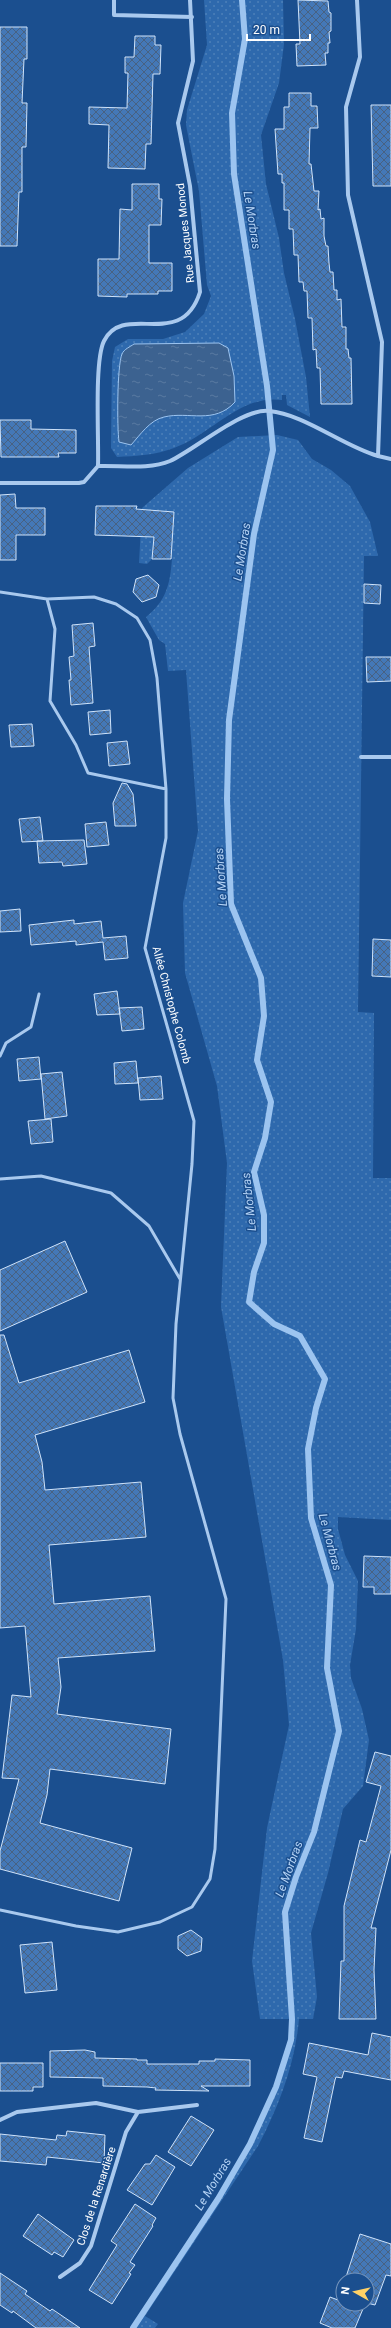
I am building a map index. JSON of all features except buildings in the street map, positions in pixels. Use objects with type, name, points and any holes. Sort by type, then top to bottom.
[{"type":"street","points":[[114,0],[114,15],[192,16]]},
{"type":"street","name":"Rue Jacques Monod","points":[[98,466],[99,360],[104,340],[111,332],[127,324],[175,323],[184,319],[197,302],[200,292],[190,186],[178,123],[193,61],[192,16],[190,0]]},
{"type":"street","points":[[357,0],[360,57],[346,107],[348,195],[382,342],[378,456]]},
{"type":"street","points":[[0,483],[79,483],[84,482],[98,466],[153,466],[170,461],[250,414],[267,411],[286,414],[363,452],[391,459]]},
{"type":"street","points":[[361,757],[391,757]]},
{"type":"street","points":[[0,2120],[17,2112],[96,2104],[138,2112],[197,2105]]},
{"type":"street","name":"Clos de la Renardière","points":[[60,2277],[80,2263],[91,2246],[126,2132],[138,2112]]},
{"type":"lane","name":"Allée Christophe Colomb","points":[[0,592],[48,600],[94,597],[116,604],[137,618],[150,640],[156,678],[166,789],[166,838],[145,948],[194,1120],[192,1164],[180,1279],[173,1398],[180,1434],[226,1599],[215,1849],[210,1879],[192,1907],[160,1922],[118,1932],[76,1926],[0,1910]]},
{"type":"lane","points":[[48,600],[55,629],[50,701],[76,745],[88,773],[166,789]]},
{"type":"lane","points":[[0,1056],[6,1043],[31,1027],[39,994]]},
{"type":"lane","points":[[0,1179],[41,1176],[111,1193],[149,1226],[180,1279]]},
{"type":"shaded area","points":[[204,0],[283,0],[284,44],[279,83],[261,135],[266,184],[279,238],[284,273],[295,319],[306,377],[310,417],[287,405],[286,395],[282,395],[282,400],[267,400],[253,403],[239,409],[188,442],[174,448],[153,454],[117,457],[111,448],[112,361],[115,347],[128,339],[163,339],[185,332],[204,314],[211,296],[207,285],[199,191],[186,125],[187,110],[207,45]]},
{"type":"shaded area","points":[[277,435],[298,440],[312,459],[331,470],[350,486],[370,522],[378,556],[364,556],[358,1012],[374,1013],[373,1178],[391,1178],[391,1520],[338,1517],[338,1529],[345,1555],[358,1581],[356,1629],[350,1665],[351,1678],[362,1709],[369,1740],[363,1786],[343,1809],[328,1873],[311,1933],[317,1997],[313,2019],[299,2019],[294,2052],[285,2084],[273,2116],[258,2146],[145,2316],[158,2324],[155,2328],[133,2328],[230,2178],[265,2116],[278,2084],[287,2051],[292,2019],[260,2019],[252,1961],[267,1828],[289,1725],[283,1660],[221,1307],[227,1163],[217,1086],[185,973],[183,903],[198,831],[186,670],[168,671],[165,644],[159,640],[146,617],[158,605],[166,592],[170,577],[172,559],[152,559],[147,564],[139,563],[142,508],[188,468],[238,437]]},
{"type":"water","points":[[219,343],[228,348],[234,376],[235,402],[227,409],[210,415],[164,417],[154,421],[131,445],[119,442],[119,371],[122,354],[127,348],[134,344]]},
{"type":"waterway","name":"Le Morbras","points":[[133,2328],[218,2199],[250,2144],[276,2087],[291,2040],[292,2019],[285,1912],[296,1877],[314,1832],[339,1731],[327,1668],[331,1585],[311,1518],[308,1449],[316,1408],[325,1379],[300,1336],[274,1324],[249,1302],[254,1272],[264,1243],[264,1215],[254,1172],[265,1138],[271,1102],[257,1060],[264,1016],[261,978],[231,904],[227,799],[229,720],[254,534],[273,450],[267,386],[234,174],[232,113],[245,39],[242,0]]}]
